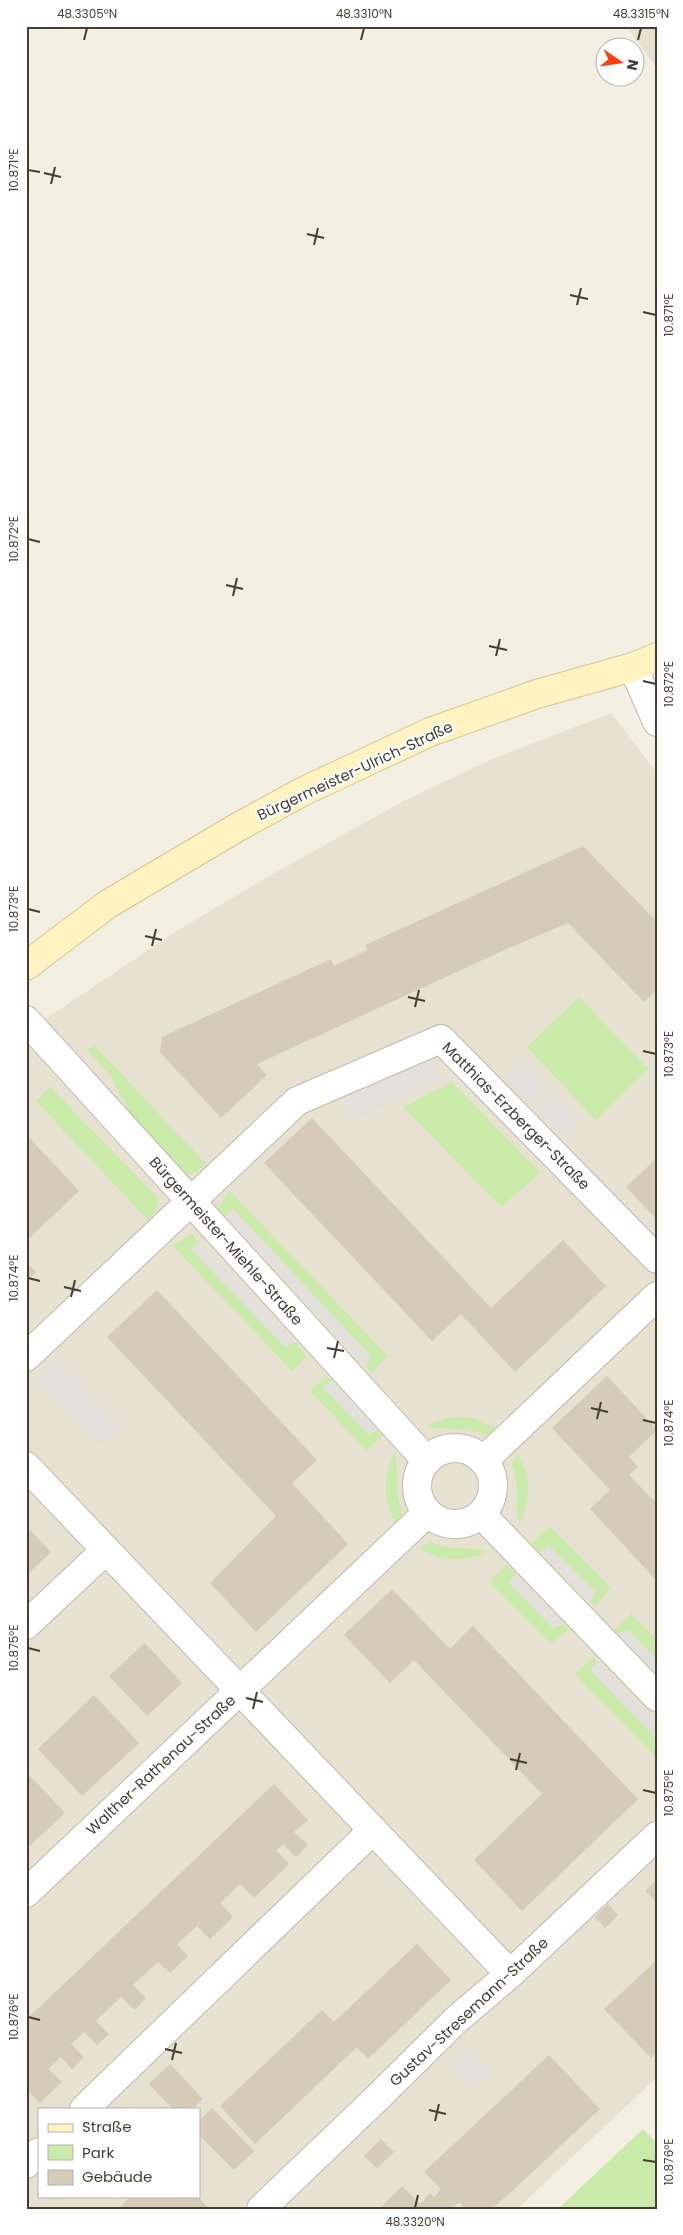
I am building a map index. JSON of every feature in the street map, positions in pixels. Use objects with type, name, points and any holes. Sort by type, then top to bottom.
[{"type":"main road","name":"Bürgermeister-Ulrich-Straße","points":[[26,966],[108,904],[238,827],[302,792],[430,732],[537,694],[645,662]]},
{"type":"street","points":[[645,662],[657,722]]},
{"type":"street","name":"Bürgermeister-Miehle-Straße","points":[[26,1020],[190,1203],[427,1461]]},
{"type":"street","name":"Matthias-Erzberger-Straße","points":[[190,1203],[297,1101],[441,1039],[657,1259]]},
{"type":"street","points":[[26,1357],[190,1203]]},
{"type":"street","points":[[483,1461],[657,1296]]},
{"type":"street","points":[[459,1448],[468,1450],[483,1461],[492,1478],[492,1488],[487,1506],[481,1514],[467,1523],[450,1524],[427,1513],[418,1497],[417,1487],[421,1469],[427,1461],[441,1451],[459,1448]]},
{"type":"street","points":[[26,1466],[510,1974]]},
{"type":"street","name":"Walther-Rathenau-Straße","points":[[26,1893],[427,1513]]},
{"type":"street","points":[[481,1514],[657,1697]]},
{"type":"street","points":[[26,1625],[106,1550]]},
{"type":"street","points":[[85,2108],[373,1830]]},
{"type":"street","name":"Gustav-Stresemann-Straße","points":[[260,2209],[383,2093],[456,2020],[510,1974],[657,1836]]},
{"type":"street","points":[[26,2164],[38,2153]]},
{"type":"shaded area","points":[[626,26],[657,26],[657,69],[646,54],[646,38],[635,38]]},
{"type":"shaded area","points":[[611,713],[657,773],[657,2077],[517,2209],[26,2209],[26,1032],[180,929],[271,875],[400,803],[490,760]]},
{"type":"shaded area","points":[[430,1058],[441,1078],[351,1121],[342,1100]]},
{"type":"shaded area","points":[[521,1061],[548,1089],[532,1105],[505,1078]]},
{"type":"shaded area","points":[[554,1095],[581,1122],[565,1138],[538,1111]]},
{"type":"shaded area","points":[[233,1209],[371,1357],[366,1367],[225,1217]]},
{"type":"shaded area","points":[[199,1242],[296,1342],[285,1347],[191,1249]]},
{"type":"shaded area","points":[[54,1358],[120,1425],[100,1444],[35,1377]]},
{"type":"shaded area","points":[[331,1380],[379,1429],[368,1434],[323,1387]]},
{"type":"shaded area","points":[[548,1545],[595,1591],[590,1601],[541,1553]]},
{"type":"shaded area","points":[[516,1574],[564,1624],[553,1628],[508,1582]]},
{"type":"shaded area","points":[[628,1630],[657,1659],[657,1674],[617,1634]]},
{"type":"shaded area","points":[[596,1660],[657,1723],[657,1739],[591,1671]]},
{"type":"shaded area","points":[[469,2047],[491,2071],[474,2087],[451,2064]]},
{"type":"green space","points":[[579,997],[648,1069],[596,1120],[527,1047]]},
{"type":"green space","points":[[94,1045],[207,1165],[187,1176],[133,1119],[108,1072],[87,1050]]},
{"type":"green space","points":[[452,1082],[540,1173],[501,1207],[403,1107]]},
{"type":"green space","points":[[50,1087],[158,1198],[158,1205],[149,1221],[36,1101]]},
{"type":"green space","points":[[230,1191],[388,1356],[372,1372],[366,1367],[371,1356],[233,1209],[225,1217],[217,1210]]},
{"type":"green space","points":[[192,1234],[199,1242],[192,1249],[285,1346],[296,1342],[307,1356],[292,1371],[172,1245]]},
{"type":"green space","points":[[326,1376],[331,1380],[323,1388],[368,1434],[379,1429],[383,1435],[367,1451],[310,1391]]},
{"type":"green space","points":[[447,1418],[474,1418],[497,1429],[485,1435],[469,1430],[426,1425]]},
{"type":"green space","points":[[394,1452],[397,1467],[398,1497],[402,1512],[396,1523],[386,1496],[388,1471]]},
{"type":"green space","points":[[518,1453],[528,1480],[528,1496],[520,1524],[517,1509],[515,1472],[512,1464]]},
{"type":"green space","points":[[549,1526],[611,1588],[595,1606],[590,1601],[594,1591],[548,1545],[541,1553],[532,1543]]},
{"type":"green space","points":[[430,1542],[445,1547],[489,1552],[461,1559],[445,1558],[419,1548]]},
{"type":"green space","points":[[506,1565],[516,1574],[508,1582],[553,1628],[564,1624],[569,1629],[551,1644],[489,1582]]},
{"type":"green space","points":[[631,1614],[657,1640],[657,1659],[628,1630],[617,1634],[614,1630]]},
{"type":"green space","points":[[593,1657],[596,1660],[591,1671],[657,1739],[657,1758],[575,1674]]},
{"type":"green space","points":[[643,2129],[657,2143],[657,2209],[558,2209]]},
{"type":"building","points":[[583,846],[657,922],[657,990],[644,1002],[568,923],[500,952],[257,1064],[267,1075],[221,1118],[160,1052],[162,1037],[331,959],[334,966],[367,950],[365,945]]},
{"type":"building","points":[[312,1118],[491,1308],[563,1240],[606,1286],[515,1372],[461,1314],[432,1341],[264,1163]]},
{"type":"building","points":[[26,1134],[79,1191],[26,1241]]},
{"type":"building","points":[[657,1158],[657,1220],[626,1187]]},
{"type":"building","points":[[26,1262],[36,1272],[26,1281]]},
{"type":"building","points":[[157,1290],[317,1460],[292,1483],[348,1544],[256,1632],[210,1583],[276,1516],[107,1337]]},
{"type":"building","points":[[607,1376],[657,1430],[629,1457],[638,1467],[629,1475],[657,1504],[657,1581],[590,1509],[610,1490],[552,1428]]},
{"type":"building","points":[[26,1526],[51,1552],[26,1576]]},
{"type":"building","points":[[392,1589],[450,1649],[473,1626],[638,1799],[522,1911],[474,1860],[542,1794],[414,1660],[390,1683],[344,1635]]},
{"type":"building","points":[[145,1643],[182,1683],[147,1716],[109,1676]]},
{"type":"building","points":[[94,1695],[139,1743],[82,1796],[38,1749]]},
{"type":"building","points":[[26,1772],[65,1813],[26,1849]]},
{"type":"building","points":[[274,1784],[308,1820],[294,1832],[308,1845],[296,1857],[283,1844],[276,1850],[289,1864],[254,1898],[240,1884],[220,1903],[233,1917],[222,1928],[210,1939],[197,1926],[177,1944],[188,1956],[170,1973],[158,1962],[133,1985],[146,1998],[135,2010],[121,1997],[96,2021],[109,2034],[97,2045],[84,2032],[71,2044],[84,2057],[72,2069],[61,2057],[48,2069],[62,2082],[40,2103],[26,2089],[26,2020]]},
{"type":"building","points":[[657,1880],[657,1902],[645,1891]]},
{"type":"building","points":[[608,1904],[618,1915],[605,1928],[595,1917]]},
{"type":"building","points":[[417,1944],[451,1980],[368,2059],[357,2047],[255,2144],[220,2106],[322,2010],[334,2022]]},
{"type":"building","points":[[657,1960],[657,2052],[651,2058],[604,2009]]},
{"type":"building","points":[[549,2055],[600,2109],[510,2193],[492,2209],[466,2209],[459,2202],[451,2209],[379,2209],[402,2186],[420,2204],[430,2193],[434,2197],[441,2189],[424,2172]]},
{"type":"building","points":[[170,2064],[203,2099],[194,2108],[172,2108],[149,2084]]},
{"type":"building","points":[[212,2108],[254,2151],[234,2170],[200,2136],[200,2120]]},
{"type":"building","points":[[381,2139],[394,2152],[377,2168],[364,2156]]},
{"type":"building","points":[[129,2198],[199,2198],[209,2209],[118,2209]]}]
